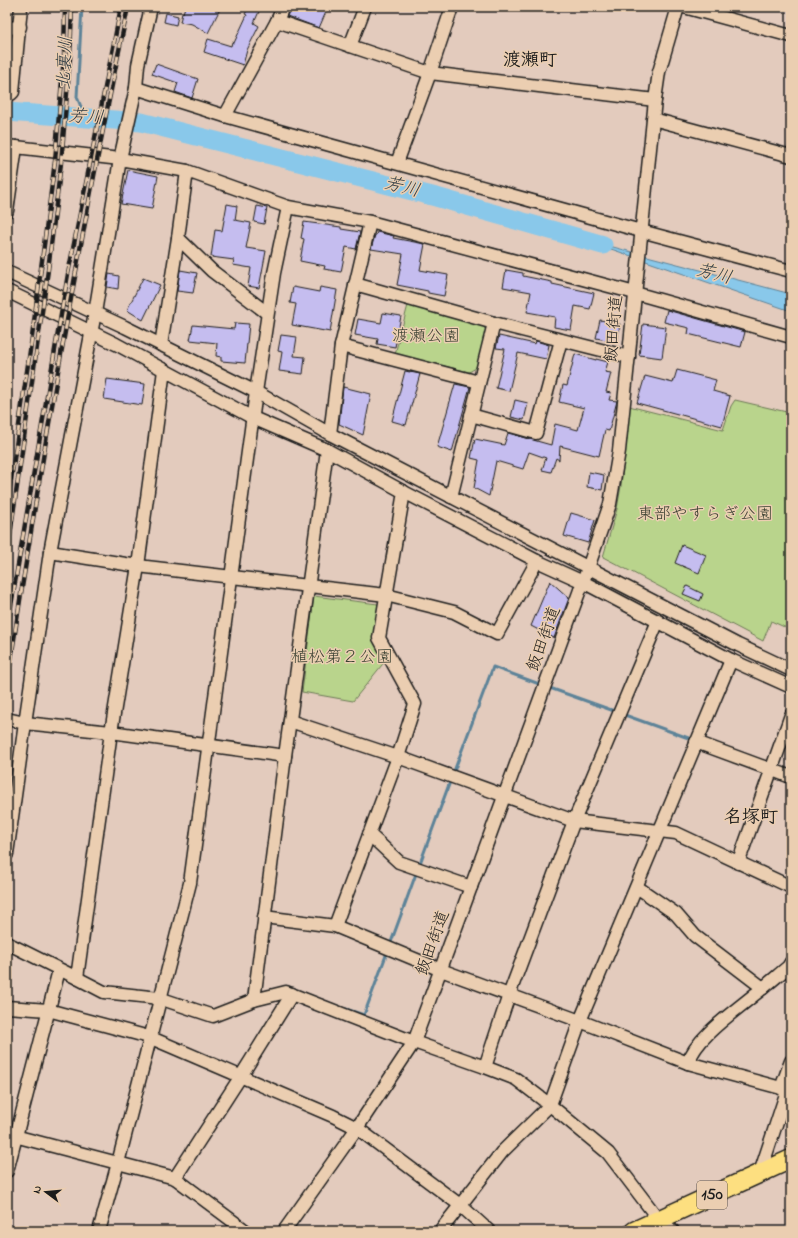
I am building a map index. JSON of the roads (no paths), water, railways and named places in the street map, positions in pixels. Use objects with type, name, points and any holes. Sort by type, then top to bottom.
[{"type":"highway","name":"150","points":[[634,1231],[666,1225],[760,1173],[791,1159]]},
{"type":"street","points":[[7,94],[14,92],[21,7]]},
{"type":"street","points":[[7,854],[50,552],[95,313],[120,159],[151,7]]},
{"type":"street","points":[[225,116],[278,21],[283,7]]},
{"type":"street","points":[[350,46],[365,7]]},
{"type":"street","points":[[397,163],[452,7]]},
{"type":"street","name":"飯田街道","points":[[284,1231],[357,1128],[414,1042],[472,887],[610,504],[619,451],[655,100],[659,72],[678,7]]},
{"type":"street","points":[[684,7],[791,36]]},
{"type":"street","points":[[278,21],[430,73],[655,100]]},
{"type":"street","points":[[7,28],[20,27]]},
{"type":"street","points":[[135,90],[641,231],[791,271]]},
{"type":"street","points":[[653,119],[791,156]]},
{"type":"street","points":[[7,211],[12,146],[120,159],[187,171],[288,207],[370,222],[791,337]]},
{"type":"street","points":[[161,345],[187,171]]},
{"type":"street","points":[[99,1231],[190,883],[256,392],[274,273],[288,207]]},
{"type":"street","points":[[330,434],[341,346],[370,222]]},
{"type":"street","points":[[178,238],[212,271],[268,313]]},
{"type":"street","points":[[7,272],[95,313],[256,392],[330,434],[451,497],[738,645],[791,670]]},
{"type":"street","points":[[355,284],[494,323],[629,357]]},
{"type":"street","points":[[7,291],[91,332],[253,418],[327,450],[404,492],[537,561],[583,582],[731,660],[791,687]]},
{"type":"street","points":[[451,497],[494,323]]},
{"type":"street","points":[[471,415],[536,433],[561,340]]},
{"type":"street","points":[[341,346],[479,382]]},
{"type":"street","points":[[77,978],[111,732],[138,566],[164,370]]},
{"type":"street","points":[[254,1000],[284,756],[327,450]]},
{"type":"street","points":[[335,926],[398,757],[416,704],[379,638],[404,492]]},
{"type":"street","points":[[50,552],[138,566],[386,595],[454,612],[497,634],[537,561]]},
{"type":"street","points":[[484,1067],[509,995],[574,821],[658,621]]},
{"type":"street","points":[[440,1231],[502,1152],[550,1105],[580,1021],[731,660]]},
{"type":"street","points":[[738,863],[791,715]]},
{"type":"street","points":[[7,719],[25,723],[111,732],[284,756]]},
{"type":"street","points":[[290,721],[398,757],[574,821],[676,833],[791,887]]},
{"type":"street","points":[[696,742],[791,777]]},
{"type":"street","points":[[369,834],[398,862],[472,887]]},
{"type":"street","points":[[637,887],[676,914],[695,936],[763,988]]},
{"type":"street","points":[[264,917],[335,926],[441,970],[580,1021],[688,1063],[787,1090]]},
{"type":"street","points":[[7,943],[104,992],[159,998],[213,1016],[254,1000],[286,992],[516,1080],[550,1105],[608,1153],[666,1225]]},
{"type":"street","points":[[688,1063],[689,1058],[697,1046],[710,1032],[788,967],[791,962]]},
{"type":"street","points":[[7,1171],[12,1135],[60,970]]},
{"type":"street","points":[[175,1178],[292,994]]},
{"type":"street","points":[[7,1007],[48,1010],[149,1037],[333,1116],[357,1128],[460,1205],[489,1231]]},
{"type":"street","points":[[760,1173],[787,1090],[791,1061]]},
{"type":"street","points":[[12,1135],[175,1178],[246,1231]]},
{"type":"water","points":[[579,238],[791,294],[791,311]]},
{"type":"waterway","name":"北裏川","points":[[82,7],[77,97],[86,119]]},
{"type":"waterway","name":"芳川","points":[[7,112],[141,122],[436,197],[603,245]]},
{"type":"waterway","points":[[453,774],[493,667],[542,685]]},
{"type":"waterway","points":[[547,687],[617,712]]},
{"type":"waterway","points":[[622,714],[694,740]]},
{"type":"waterway","points":[[419,866],[451,779]]},
{"type":"waterway","points":[[390,945],[417,871]]},
{"type":"waterway","points":[[346,1009],[364,1015],[388,950]]},
{"type":"railway","points":[[7,507],[32,337],[55,161],[64,57],[65,7]]},
{"type":"railway","points":[[7,556],[48,270],[61,163],[70,58],[72,7]]},
{"type":"railway","points":[[7,629],[68,274],[121,7]]},
{"type":"railway","points":[[7,685],[48,430],[78,260],[128,7]]},
{"type":"district","name":"渡瀬町","points":[[530,61]]},
{"type":"district","name":"名塚町","points":[[751,818]]},
{"type":"park label","name":"渡瀬公園","points":[[426,336]]},
{"type":"park label","name":"東部やすらぎ公園","points":[[705,514]]},
{"type":"park label","name":"植松第２公園","points":[[342,657]]}]
